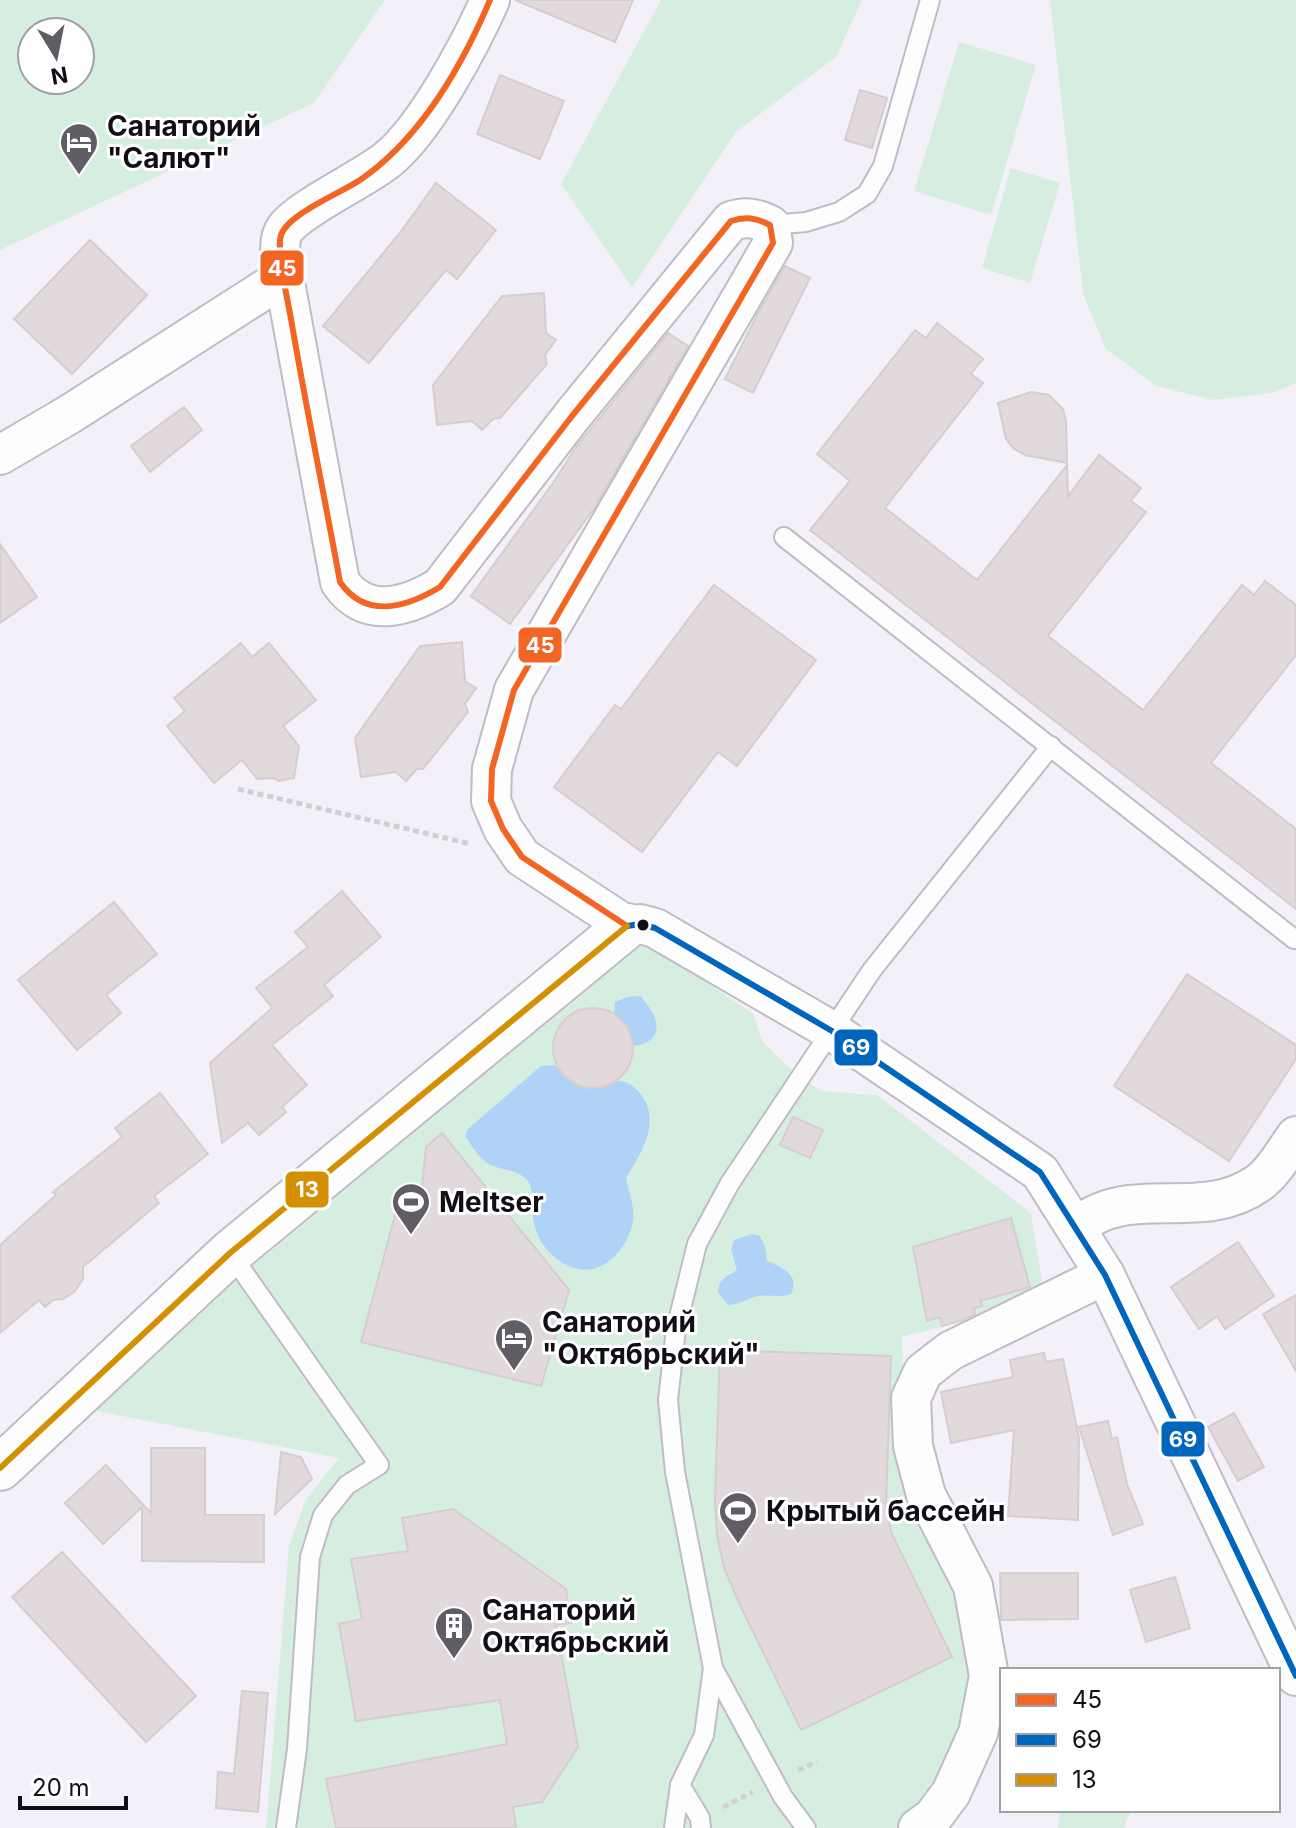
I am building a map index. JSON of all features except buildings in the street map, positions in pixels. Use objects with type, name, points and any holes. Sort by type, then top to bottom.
[{"type":"street","points":[[490,0],[474,37],[420,123],[390,158],[287,226],[281,235],[284,277],[340,582],[349,595],[366,604],[389,606],[416,601],[440,587],[572,416],[731,221],[743,217],[759,219],[770,225],[773,243],[514,690],[492,769],[491,801],[503,829],[522,857],[627,926]]},
{"type":"street","points":[[0,455],[70,414],[284,277]]},
{"type":"street","points":[[0,1468],[230,1253],[627,926],[640,924],[655,928],[832,1031],[1040,1172],[1105,1275],[1296,1676]]},
{"type":"street","points":[[1076,1228],[1104,1209],[1136,1204],[1215,1203],[1239,1196],[1261,1182],[1296,1136]]},
{"type":"street","points":[[918,1828],[933,1817],[951,1793],[978,1733],[989,1676],[973,1586],[926,1495],[913,1446],[911,1398],[923,1372],[950,1351],[1105,1275]]},
{"type":"lane","points":[[770,225],[806,222],[839,212],[867,194],[883,166],[930,0]]},
{"type":"lane","points":[[784,537],[1294,939]]},
{"type":"lane","points":[[806,1828],[783,1797],[713,1668],[675,1472],[668,1400],[676,1329],[697,1244],[730,1183],[872,970],[1051,746]]},
{"type":"lane","points":[[230,1253],[379,1465],[347,1485],[323,1515],[310,1557],[297,1749],[286,1828]]},
{"type":"lane","points":[[674,1828],[680,1785],[704,1735],[713,1668]]},
{"type":"lane","points":[[680,1785],[700,1818],[701,1828]]},
{"type":"path","points":[[238,789],[522,857]]},
{"type":"green space","name":"Санаторий \"Салют\"","points":[[0,0],[385,0],[314,103],[0,250]]},
{"type":"green space","points":[[661,0],[862,0],[836,57],[736,132],[632,287],[561,184]]},
{"type":"green space","points":[[1050,0],[1296,0],[1296,383],[1273,393],[1213,400],[1156,386],[1106,349],[1083,294]]},
{"type":"green space","points":[[959,42],[1036,65],[991,215],[914,191]]},
{"type":"green space","points":[[1011,168],[1060,183],[1030,283],[982,268]]},
{"type":"green space","name":"Санаторий \"Октябрьский\"","points":[[646,941],[753,1014],[762,1041],[799,1077],[822,1091],[877,1095],[1031,1213],[1045,1300],[902,1337],[905,1443],[953,1580],[973,1648],[968,1716],[940,1784],[899,1828],[266,1828],[289,1546],[306,1499],[339,1458],[81,1408]]},
{"type":"green space","points":[[1060,1812],[1132,1812],[1126,1820],[1125,1828],[1058,1828]]},
{"type":"water","points":[[640,996],[655,1018],[656,1033],[652,1039],[634,1046],[629,1028],[614,1014],[615,1002]]},
{"type":"water","points":[[555,1065],[567,1079],[583,1088],[595,1088],[616,1081],[628,1083],[640,1093],[649,1114],[647,1136],[626,1178],[633,1211],[630,1232],[610,1260],[590,1269],[567,1265],[545,1248],[537,1232],[528,1181],[519,1174],[485,1161],[465,1136],[469,1128],[541,1066]]},
{"type":"water","points":[[752,1234],[760,1236],[767,1261],[784,1269],[792,1277],[791,1294],[759,1296],[728,1305],[718,1292],[722,1281],[737,1270],[731,1249],[734,1240]]},
{"type":"transit line","name":"45","points":[[490,0],[452,75],[402,144],[360,180],[304,212],[286,227],[280,242],[283,276],[340,582],[362,602],[387,606],[414,600],[440,587],[572,416],[731,221],[751,218],[770,225],[773,243],[514,690],[492,769],[491,801],[503,829],[522,857],[627,926]]},
{"type":"transit line","name":"69","points":[[627,926],[640,924],[655,928],[832,1031],[1040,1172],[1105,1275],[1296,1676]]},
{"type":"transit line","name":"13","points":[[0,1468],[230,1253],[627,926]]},
{"type":"place","name":"Санаторий \"Салют\"","points":[[79,176]]},
{"type":"place","name":"Meltser","points":[[411,1236]]},
{"type":"place","name":"Санаторий \"Октябрьский\"","points":[[514,1372]]},
{"type":"place","name":"Крытый бассейн","points":[[738,1545]]},
{"type":"place","name":"Санаторий Октябрьский","points":[[454,1660]]}]
